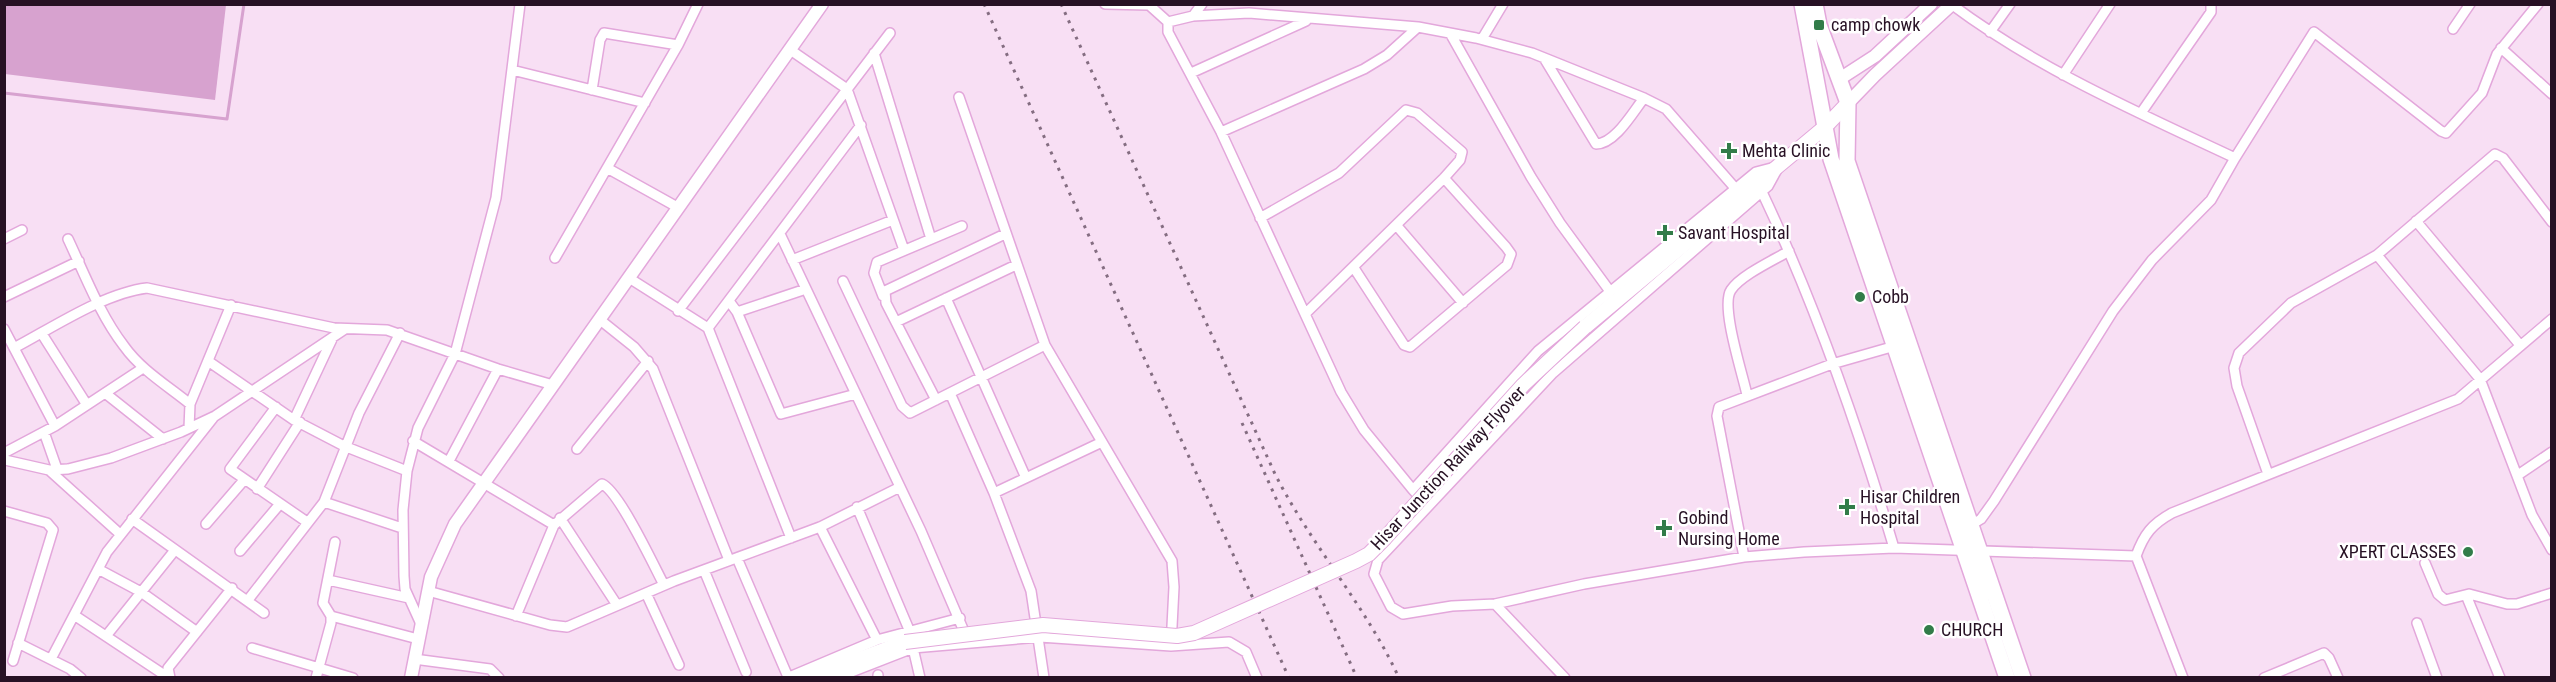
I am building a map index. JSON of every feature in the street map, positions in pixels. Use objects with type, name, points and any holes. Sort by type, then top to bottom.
[{"type":"main road","points":[[1802,4],[1831,159],[1895,346],[1965,528]]},
{"type":"main road","points":[[1815,4],[1819,25],[1841,78],[1848,103],[1847,161],[1965,528],[2007,678]]},
{"type":"main road","name":"Hisar Junction Railway Flyover","points":[[809,678],[909,640],[1043,626],[1177,636],[1194,633],[1369,554],[1523,386],[1586,327],[1825,127],[1848,103]]},
{"type":"main road","points":[[1972,552],[2023,678]]},
{"type":"street","points":[[420,622],[409,598],[404,576],[402,528],[407,471],[413,441],[455,354],[496,198],[520,4]]},
{"type":"street","points":[[555,258],[678,45],[698,4]]},
{"type":"street","points":[[411,678],[420,622],[445,541],[484,481],[822,4]]},
{"type":"street","points":[[1105,4],[1148,5],[1168,22],[1168,32],[1221,132],[1351,410],[1413,490],[1428,505]]},
{"type":"street","points":[[1192,16],[1202,4]]},
{"type":"street","points":[[1249,14],[1255,4]]},
{"type":"street","points":[[1482,39],[1503,4]]},
{"type":"street","points":[[1841,78],[1875,56],[1931,4]]},
{"type":"street","points":[[1990,32],[2010,4]]},
{"type":"street","points":[[2063,75],[2110,4]]},
{"type":"street","points":[[2141,114],[2211,12],[2211,4]]},
{"type":"street","points":[[2453,29],[2470,4]]},
{"type":"street","points":[[1965,528],[1981,519],[1994,501],[2113,311],[2152,260],[2211,200],[2314,32],[2446,133],[2482,93],[2501,48],[2538,4]]},
{"type":"street","points":[[1848,103],[1875,75],[1952,5],[1990,32],[2063,75],[2235,158]]},
{"type":"street","points":[[1168,22],[1192,16],[1249,14],[1418,27],[1482,39],[1544,58],[1666,109],[1736,188]]},
{"type":"street","points":[[1191,73],[1308,20]]},
{"type":"street","points":[[1221,132],[1364,69],[1387,55],[1418,27]]},
{"type":"street","points":[[592,90],[600,40],[604,33],[678,45]]},
{"type":"street","points":[[678,310],[890,33]]},
{"type":"street","points":[[1450,33],[1560,223],[1610,290]]},
{"type":"street","points":[[2501,48],[2552,94]]},
{"type":"street","points":[[789,49],[847,89],[904,250]]},
{"type":"street","points":[[874,53],[931,239]]},
{"type":"street","points":[[1544,58],[1596,144],[1607,141],[1644,98]]},
{"type":"street","points":[[512,70],[645,103]]},
{"type":"street","points":[[959,97],[1045,345],[1172,561],[1174,587],[1172,646]]},
{"type":"street","points":[[1260,218],[1339,173],[1406,110],[1417,113],[1462,153],[1460,160],[1444,178],[1305,314]]},
{"type":"street","points":[[708,328],[861,125]]},
{"type":"street","points":[[2268,474],[2237,386],[2234,368],[2239,353],[2291,303],[2377,255],[2495,154],[2503,158],[2548,210],[2552,222]]},
{"type":"street","points":[[1413,490],[1538,351],[1762,168],[1779,166],[1774,179],[1762,192],[1553,373],[1375,564],[1374,574],[1391,607],[1403,614],[1495,604],[1584,584],[1744,557],[1894,548],[2136,556]]},
{"type":"street","points":[[607,168],[679,208]]},
{"type":"street","points":[[1354,268],[1407,347],[1414,346],[1507,265],[1511,254],[1444,178]]},
{"type":"street","points":[[1762,192],[1789,251],[1832,364],[1868,462],[1894,548]]},
{"type":"street","points":[[792,260],[893,220]]},
{"type":"street","points":[[2416,221],[2520,345]]},
{"type":"street","points":[[936,400],[896,322],[874,267],[877,262],[962,226]]},
{"type":"street","points":[[1396,226],[1463,303]]},
{"type":"street","points":[[4,239],[22,230]]},
{"type":"street","points":[[780,234],[900,487],[960,618],[969,643]]},
{"type":"street","points":[[884,296],[889,287],[1005,234]]},
{"type":"street","points":[[68,239],[124,347],[143,368],[190,404]]},
{"type":"street","points":[[1747,395],[1728,308],[1730,291],[1739,282],[1789,251]]},
{"type":"street","points":[[2377,255],[2480,379],[2532,515],[2552,550]]},
{"type":"street","points":[[4,297],[78,261]]},
{"type":"street","points":[[896,322],[1016,265]]},
{"type":"street","points":[[629,278],[708,328],[790,538]]},
{"type":"street","points":[[843,281],[906,411],[915,412],[1045,345]]},
{"type":"street","points":[[14,348],[100,304],[135,290],[147,288],[345,329],[372,328],[400,333],[498,369],[554,385]]},
{"type":"street","points":[[737,312],[806,289]]},
{"type":"street","points":[[946,298],[1026,478]]},
{"type":"street","points":[[729,301],[737,312],[781,414],[856,394]]},
{"type":"street","points":[[189,428],[190,404],[231,305]]},
{"type":"street","points":[[599,319],[648,361],[657,376],[733,559],[788,677],[877,640],[969,643],[1040,637],[1172,646],[1229,642],[1246,652],[1257,678]]},
{"type":"street","points":[[2183,678],[2136,556],[2143,537],[2154,523],[2172,513],[2458,399],[2552,319]]},
{"type":"street","points":[[4,328],[55,426]]},
{"type":"street","points":[[5,459],[53,470],[111,458],[162,439],[215,416],[345,329]]},
{"type":"street","points":[[248,600],[324,502],[344,446],[400,333]]},
{"type":"street","points":[[42,334],[87,405]]},
{"type":"street","points":[[256,489],[297,421],[333,337]]},
{"type":"street","points":[[1744,557],[1717,416],[1719,407],[1832,364],[1895,346]]},
{"type":"street","points":[[208,361],[297,421],[344,446],[407,471]]},
{"type":"street","points":[[577,449],[648,361]]},
{"type":"street","points":[[5,459],[143,368]]},
{"type":"street","points":[[449,461],[498,369]]},
{"type":"street","points":[[105,393],[162,439]]},
{"type":"street","points":[[950,393],[994,493],[1031,591],[1040,637],[1044,678]]},
{"type":"street","points":[[276,407],[231,465],[231,471],[307,522]]},
{"type":"street","points":[[51,659],[98,569],[120,534],[215,416]]},
{"type":"street","points":[[44,432],[53,470],[120,534]]},
{"type":"street","points":[[413,441],[557,522],[617,605]]},
{"type":"street","points":[[994,493],[1102,442]]},
{"type":"street","points":[[2518,475],[2552,452]]},
{"type":"street","points":[[206,524],[244,480]]},
{"type":"street","points":[[516,616],[557,522],[598,485],[606,485],[633,526],[664,585]]},
{"type":"street","points":[[428,591],[550,625],[567,627],[664,585],[820,527],[900,487]]},
{"type":"street","points":[[324,502],[402,528]]},
{"type":"street","points":[[240,551],[279,505]]},
{"type":"street","points":[[857,507],[909,640],[920,678]]},
{"type":"street","points":[[4,511],[47,524],[53,530],[13,661]]},
{"type":"street","points":[[132,519],[232,588],[264,613]]},
{"type":"street","points":[[820,527],[877,640]]},
{"type":"street","points":[[335,542],[323,603],[331,616],[418,639]]},
{"type":"street","points":[[106,636],[175,550]]},
{"type":"street","points":[[2425,563],[2441,598],[2450,600],[2466,595],[2481,596],[2507,604],[2517,604],[2552,593]]},
{"type":"street","points":[[98,569],[141,592],[197,632]]},
{"type":"street","points":[[704,570],[746,672]]},
{"type":"street","points":[[328,580],[409,598]]},
{"type":"street","points":[[170,678],[168,668],[232,588]]},
{"type":"street","points":[[646,593],[679,665]]},
{"type":"street","points":[[2466,595],[2500,678]]},
{"type":"street","points":[[1495,604],[1565,678]]},
{"type":"street","points":[[74,615],[170,678]]},
{"type":"street","points":[[317,673],[331,616]]},
{"type":"street","points":[[836,678],[909,640],[960,618]]},
{"type":"street","points":[[2416,623],[2437,678]]},
{"type":"street","points":[[18,643],[51,659],[81,678]]},
{"type":"street","points":[[252,648],[317,673],[354,678]]},
{"type":"street","points":[[2264,678],[2324,653],[2329,658],[2338,678]]},
{"type":"street","points":[[414,659],[490,669],[499,678]]},
{"type":"shaded area","points":[[5,4],[226,5],[215,100],[5,74]]},
{"type":"waterway","points":[[4,93],[227,119],[244,4]]},
{"type":"railway","points":[[984,4],[1289,678]]},
{"type":"railway","points":[[1061,4],[1275,474],[1305,526],[1371,626],[1399,678]]},
{"type":"railway","points":[[1242,423],[1357,678]]},
{"type":"place","name":"camp chowk","points":[[1819,25]]},
{"type":"place","name":"Mehta Clinic","points":[[1729,151]]},
{"type":"place","name":"Savant Hospital","points":[[1665,233]]},
{"type":"place","name":"Cobb","points":[[1860,297]]},
{"type":"place","name":"Hisar Children Hospital","points":[[1847,507]]},
{"type":"place","name":"Gobind Nursing Home","points":[[1664,528]]},
{"type":"place","name":"XPERT CLASSES","points":[[2468,552]]},
{"type":"place","name":"CHURCH","points":[[1929,630]]}]
